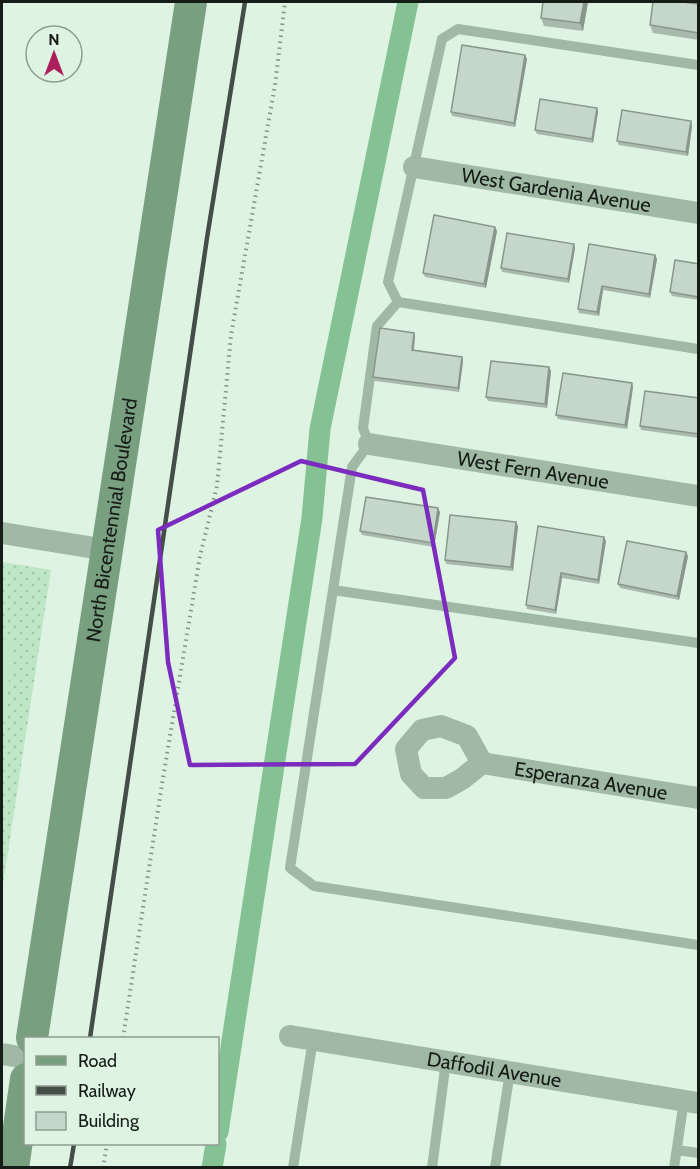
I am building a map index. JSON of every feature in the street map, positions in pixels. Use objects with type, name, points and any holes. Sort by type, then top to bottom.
[{"type":"main road","name":"North Bicentennial Boulevard","points":[[32,1037],[191,2]]},
{"type":"main road","points":[[13,1167],[24,1093]]},
{"type":"street","name":"West Gardenia Avenue","points":[[414,167],[699,213]]},
{"type":"street","name":"West Fern Avenue","points":[[369,444],[699,496]]},
{"type":"street","points":[[2,533],[107,550]]},
{"type":"street","name":"Esperanza Avenue","points":[[482,763],[699,798]]},
{"type":"street","name":"Daffodil Avenue","points":[[290,1036],[691,1102]]},
{"type":"street","points":[[2,1054],[24,1058]]},
{"type":"lane","points":[[398,302],[388,282],[442,39],[458,29],[699,65]]},
{"type":"lane","points":[[398,302],[699,349]]},
{"type":"lane","points":[[398,302],[376,326],[363,428],[369,444],[352,467],[290,868],[314,886],[699,945]]},
{"type":"lane","points":[[333,590],[699,643]]},
{"type":"lane","points":[[293,1167],[313,1039]]},
{"type":"lane","points":[[432,1167],[446,1061]]},
{"type":"lane","points":[[495,1167],[510,1072]]},
{"type":"lane","points":[[674,1167],[691,1102]]},
{"type":"lane","points":[[677,1150],[699,1153]]},
{"type":"path","points":[[123,1037],[200,556],[218,486],[231,335],[275,86],[285,2]]},
{"type":"path","points":[[103,1167],[107,1145]]},
{"type":"highlighted area","points":[[301,461],[423,490],[455,658],[355,764],[190,765],[168,662],[158,530]]},
{"type":"green space","points":[[2,562],[51,570],[2,891]]},
{"type":"green space","points":[[2,639],[14,641],[2,732]]},
{"type":"building","points":[[543,2],[584,2],[580,23],[541,18]]},
{"type":"building","points":[[653,2],[699,4],[699,33],[650,25]]},
{"type":"building","points":[[462,45],[525,55],[514,123],[451,112]]},
{"type":"building","points":[[540,99],[597,108],[592,139],[535,130]]},
{"type":"building","points":[[622,110],[691,121],[686,152],[617,141]]},
{"type":"building","points":[[434,215],[495,227],[484,284],[423,273]]},
{"type":"building","points":[[507,233],[574,244],[568,279],[501,268]]},
{"type":"building","points":[[589,244],[655,255],[649,294],[602,286],[597,312],[578,309]]},
{"type":"building","points":[[675,260],[699,264],[699,297],[670,292]]},
{"type":"building","points":[[380,328],[414,333],[412,350],[462,357],[458,388],[373,377]]},
{"type":"building","points":[[491,361],[549,367],[545,404],[486,397]]},
{"type":"building","points":[[563,373],[632,383],[625,425],[556,415]]},
{"type":"building","points":[[645,391],[699,398],[699,434],[640,426]]},
{"type":"building","points":[[366,497],[438,508],[433,543],[360,531]]},
{"type":"building","points":[[450,515],[516,522],[511,567],[445,560]]},
{"type":"building","points":[[538,526],[604,537],[598,580],[561,573],[555,610],[526,605]]},
{"type":"building","points":[[627,541],[686,552],[677,596],[618,584]]},
{"type":"waterway","points":[[219,1125],[312,518],[320,429],[408,2]]},
{"type":"waterway","points":[[212,1168],[216,1145]]},
{"type":"railway","points":[[90,1037],[207,238],[245,2]]},
{"type":"railway","points":[[70,1168],[74,1145]]}]
